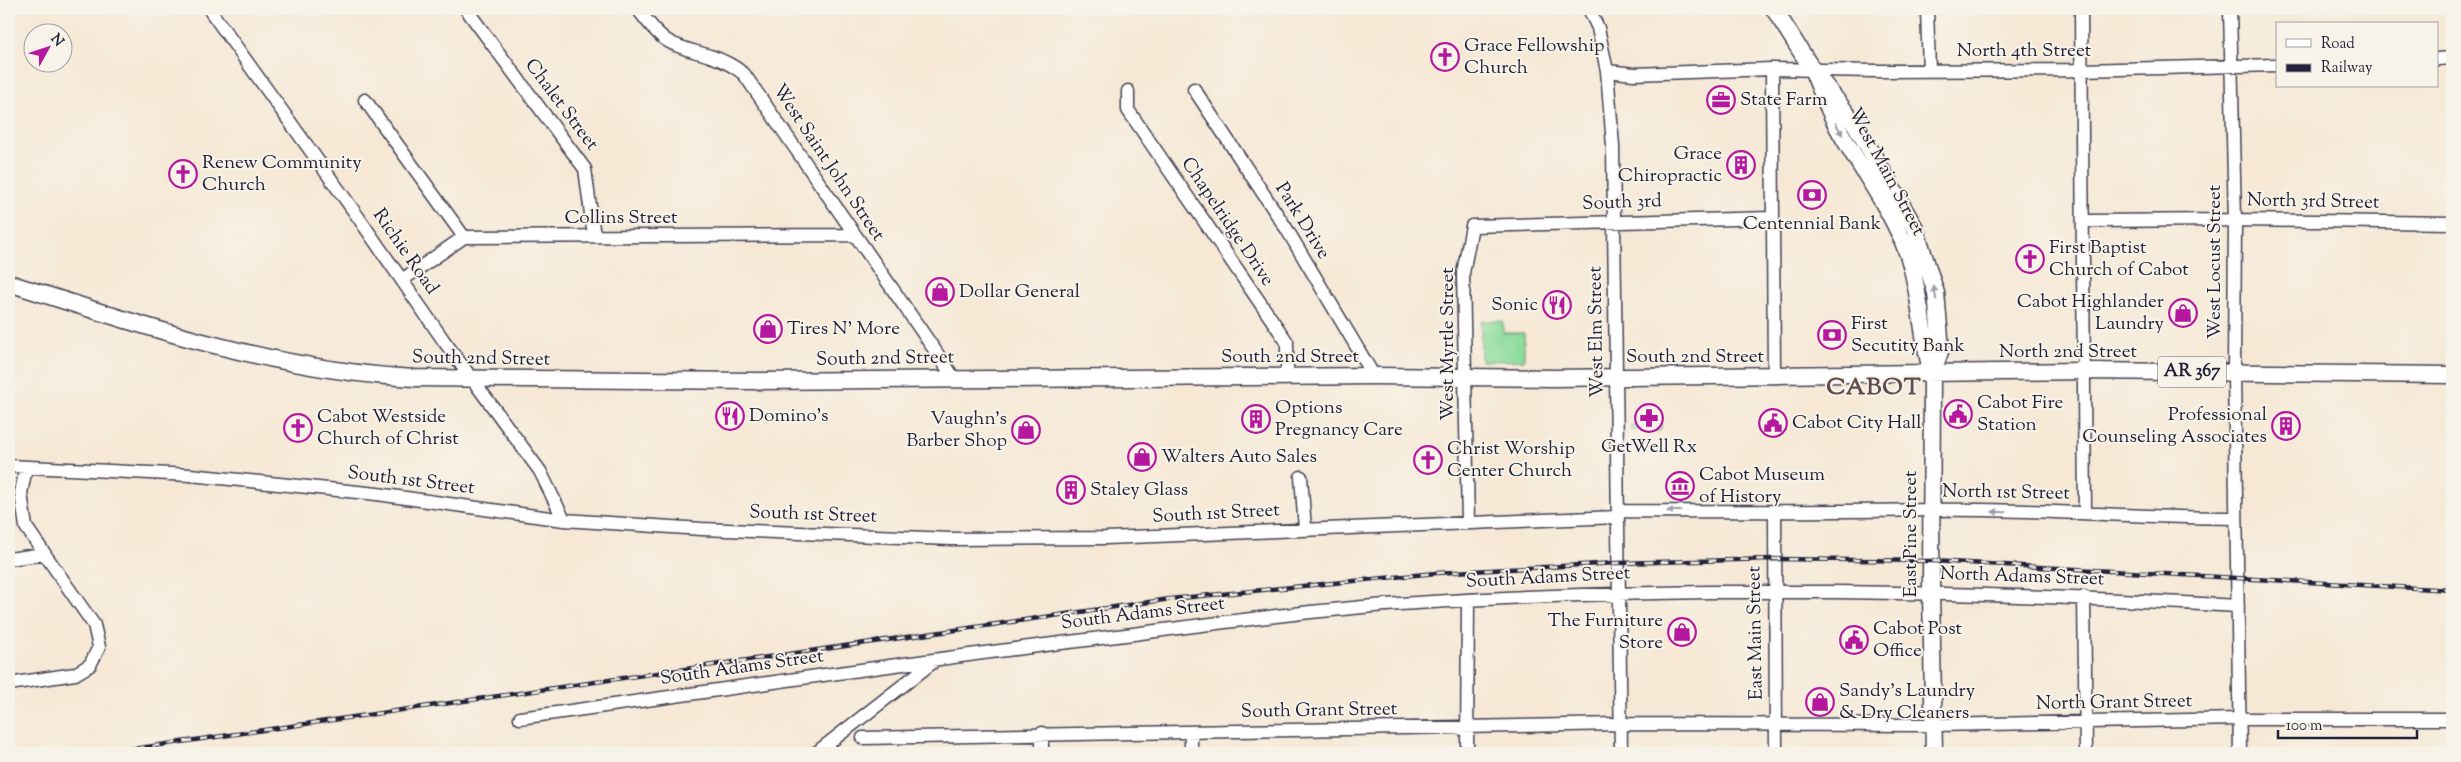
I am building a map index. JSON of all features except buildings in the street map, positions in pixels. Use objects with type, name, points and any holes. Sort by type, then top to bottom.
[{"type":"main road","name":"West Main Street","points":[[1774,9],[1812,69],[1838,127],[1889,212],[1908,254],[1921,302],[1926,352],[1932,374]]},
{"type":"main road","name":"South 2nd Street","points":[[9,283],[184,337],[278,359],[382,377],[472,380],[764,381],[1374,376],[1617,378],[1679,375],[1774,377]]},
{"type":"main road","name":"North 2nd Street","points":[[1774,377],[2084,372],[2452,375]]},
{"type":"main road","name":"East Pine Street","points":[[1932,374],[1931,592],[1934,753]]},
{"type":"street","name":"Richie Road","points":[[209,9],[472,380],[540,471],[564,520]]},
{"type":"street","name":"Chalet Street","points":[[466,9],[585,169],[594,236]]},
{"type":"street","name":"West Saint John Street","points":[[638,9],[649,25],[666,40],[690,51],[711,56],[730,64],[744,74],[954,378]]},
{"type":"street","name":"West Elm Street","points":[[1588,9],[1598,28],[1613,72],[1621,753]]},
{"type":"street","points":[[1928,9],[1929,70]]},
{"type":"street","points":[[2081,9],[2085,513]]},
{"type":"street","name":"West Locust Street","points":[[2230,9],[2235,220],[2234,372],[2240,753]]},
{"type":"street","points":[[2438,59],[2452,58]]},
{"type":"street","name":"North 4th Street","points":[[1613,72],[1634,74],[1772,69],[2081,70],[2276,65]]},
{"type":"street","points":[[1772,69],[1774,377]]},
{"type":"street","name":"Park Drive","points":[[1194,89],[1286,228],[1374,376]]},
{"type":"street","name":"Chapelridge Drive","points":[[1128,91],[1128,110],[1286,342],[1287,377]]},
{"type":"street","points":[[365,100],[464,237],[402,280]]},
{"type":"street","name":"South 3rd","points":[[1472,226],[1772,218]]},
{"type":"street","name":"North 3rd Street","points":[[2084,221],[2235,220],[2452,223]]},
{"type":"street","name":"West Myrtle Street","points":[[1468,523],[1463,273],[1472,226]]},
{"type":"street","name":"Collins Street","points":[[464,237],[854,235]]},
{"type":"street","name":"South 1st Street","points":[[9,466],[190,475],[377,494],[564,520],[721,530],[1034,540],[1468,523],[1618,514],[1775,512]]},
{"type":"street","points":[[9,684],[76,674],[90,665],[99,647],[94,625],[26,527],[21,493],[26,468]]},
{"type":"street","points":[[1301,477],[1305,528]]},
{"type":"street","name":"North 1st Street","points":[[1775,512],[1931,510],[2085,513],[2151,518],[2236,518]]},
{"type":"street","name":"East Main Street","points":[[1775,512],[1776,753]]},
{"type":"street","points":[[9,559],[44,554]]},
{"type":"street","name":"South Adams Street","points":[[520,718],[935,660],[1252,619],[1402,604],[1619,592],[1775,593]]},
{"type":"street","name":"North Adams Street","points":[[1775,593],[1931,592],[2238,606]]},
{"type":"street","points":[[2084,598],[2086,753]]},
{"type":"street","points":[[1467,753],[1468,600]]},
{"type":"street","points":[[816,753],[935,660]]},
{"type":"street","name":"North Grant Street","points":[[1776,724],[1934,725],[2452,719]]},
{"type":"street","name":"South Grant Street","points":[[863,738],[1042,733],[1620,724],[1776,724]]},
{"type":"street","points":[[1191,732],[1191,753]]},
{"type":"street","points":[[1042,733],[1042,753]]},
{"type":"green space","points":[[1481,321],[1503,321],[1503,333],[1524,333],[1524,360],[1481,361]]},
{"type":"green space","points":[[1662,424],[1661,430],[1657,432],[1631,430],[1631,425]]},
{"type":"railway","points":[[105,753],[1170,599],[1436,573],[1617,563],[1774,559],[1932,561],[2452,590]]},
{"type":"place","name":"Grace Fellowship Church","points":[[1445,57]]},
{"type":"place","name":"State Farm","points":[[1721,100]]},
{"type":"place","name":"Grace Chiropractic","points":[[1741,165]]},
{"type":"place","name":"Renew Community Church","points":[[183,174]]},
{"type":"place","name":"Centennial Bank","points":[[1812,195]]},
{"type":"place","name":"First Baptist Church of Cabot","points":[[2030,259]]},
{"type":"place","name":"Dollar General","points":[[940,292]]},
{"type":"place","name":"Sonic","points":[[1557,305]]},
{"type":"place","name":"Cabot Highlander Laundry","points":[[2183,313]]},
{"type":"place","name":"Tires N' More","points":[[768,329]]},
{"type":"place","name":"First Secutity Bank","points":[[1832,335]]},
{"type":"place","name":"Cabot Fire Station","points":[[1958,414]]},
{"type":"place","name":"Domino's","points":[[730,416]]},
{"type":"place","name":"GetWell Rx","points":[[1649,418]]},
{"type":"place","name":"Options Pregnancy Care","points":[[1256,419]]},
{"type":"place","name":"Cabot City Hall","points":[[1773,423]]},
{"type":"place","name":"Professional Counseling Associates","points":[[2286,426]]},
{"type":"place","name":"Cabot Westside Church of Christ","points":[[298,428]]},
{"type":"place","name":"Vaughn's Barber Shop","points":[[1026,430]]},
{"type":"place","name":"Walters Auto Sales","points":[[1142,457]]},
{"type":"place","name":"Christ Worship Center Church","points":[[1428,460]]},
{"type":"place","name":"Cabot Museum of History","points":[[1680,486]]},
{"type":"place","name":"Staley Glass","points":[[1071,490]]},
{"type":"place","name":"The Furniture Store","points":[[1682,632]]},
{"type":"place","name":"Cabot Post Office","points":[[1854,640]]},
{"type":"place","name":"Sandy's Laundry & Dry Cleaners","points":[[1820,702]]},
{"type":"district","name":"CABOT","points":[[1874,388]]}]
